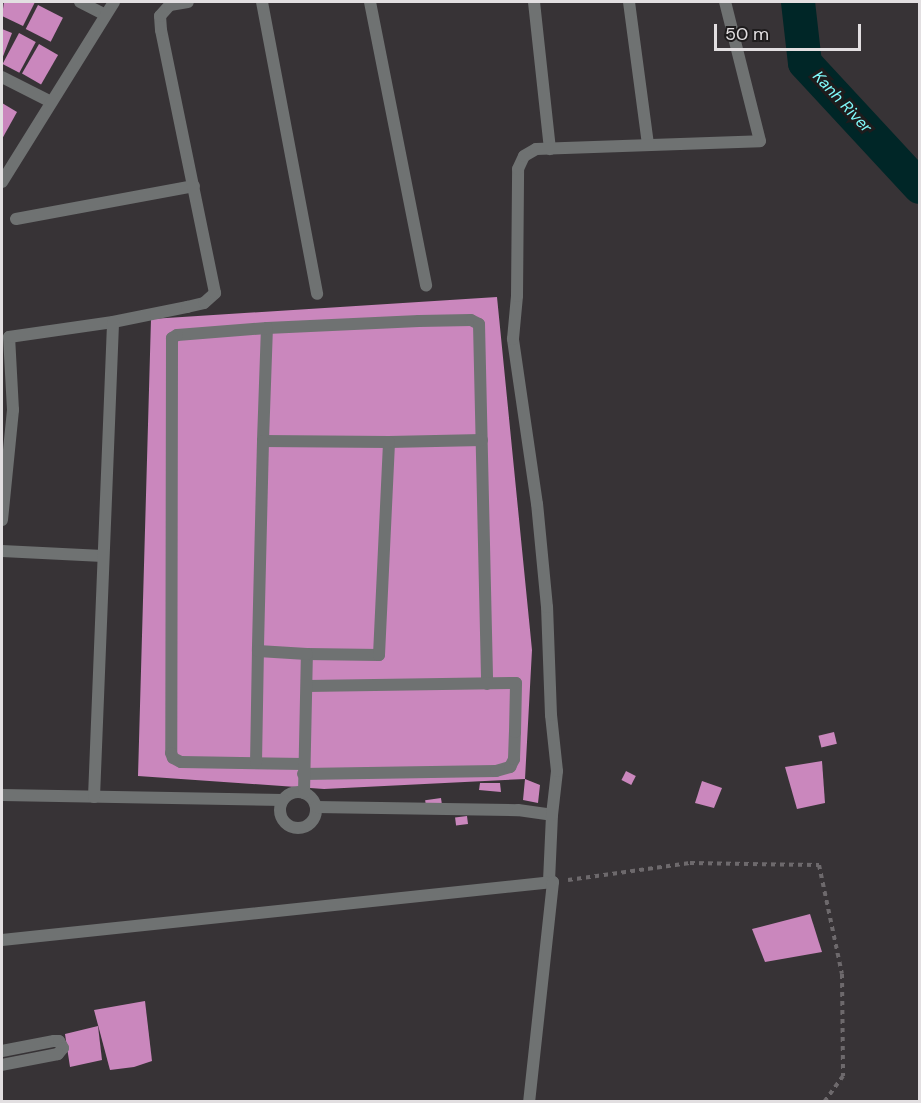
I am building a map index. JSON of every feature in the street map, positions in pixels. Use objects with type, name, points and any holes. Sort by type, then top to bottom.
[{"type":"street","points":[[80,2],[105,15]]},
{"type":"street","points":[[2,182],[114,2]]},
{"type":"street","points":[[2,520],[13,410],[9,337],[113,322],[204,303],[215,293],[164,47],[160,16],[170,5],[188,2]]},
{"type":"street","points":[[262,2],[317,294]]},
{"type":"street","points":[[370,2],[426,286]]},
{"type":"street","points":[[534,2],[550,149]]},
{"type":"street","points":[[629,2],[648,145]]},
{"type":"street","points":[[529,1101],[551,882],[552,815],[557,771],[551,715],[547,607],[537,504],[513,339],[518,169],[524,156],[536,149],[760,141],[725,2]]},
{"type":"street","points":[[2,77],[51,102]]},
{"type":"street","points":[[16,219],[194,186]]},
{"type":"street","points":[[307,686],[487,684],[516,683],[514,759],[510,767],[496,771],[303,769],[256,763],[181,762],[173,758],[171,753],[170,343],[177,334],[419,321],[475,321],[480,329],[487,684]]},
{"type":"street","points":[[94,797],[113,322]]},
{"type":"street","points":[[256,763],[267,328]]},
{"type":"street","points":[[263,441],[482,440]]},
{"type":"street","points":[[258,651],[379,656],[389,442]]},
{"type":"street","points":[[2,551],[103,556]]},
{"type":"street","points":[[304,793],[307,654]]},
{"type":"street","points":[[292,793],[304,793],[313,799],[316,807],[313,820],[297,828],[282,818],[280,806],[283,800],[292,793]]},
{"type":"street","points":[[2,795],[283,800]]},
{"type":"street","points":[[316,807],[518,810],[552,815]]},
{"type":"street","points":[[2,940],[551,882]]},
{"type":"street","points":[[2,1065],[16,1063],[58,1054],[63,1048],[59,1041],[54,1041],[8,1050],[16,1063]]},
{"type":"path","points":[[551,882],[690,863],[819,865],[842,974],[843,1076],[824,1101]]},
{"type":"building","points":[[4,2],[35,2],[23,26],[2,16]]},
{"type":"building","points":[[38,5],[63,18],[51,42],[26,29]]},
{"type":"building","points":[[2,29],[12,33],[2,59]]},
{"type":"building","points":[[19,33],[36,42],[19,73],[3,64]]},
{"type":"building","points":[[39,44],[58,55],[41,84],[22,73]]},
{"type":"building","points":[[2,103],[17,112],[2,139]]},
{"type":"building","points":[[497,297],[532,650],[525,779],[324,789],[138,776],[151,319]]},
{"type":"building","points":[[834,732],[837,744],[821,748],[818,736]]},
{"type":"building","points":[[822,761],[825,803],[797,809],[785,767]]},
{"type":"building","points":[[626,771],[636,776],[631,785],[621,780]]},
{"type":"building","points":[[525,779],[540,785],[538,803],[523,800]]},
{"type":"building","points":[[702,781],[722,788],[714,808],[695,803]]},
{"type":"building","points":[[480,783],[500,783],[501,792],[479,790]]},
{"type":"building","points":[[441,798],[442,805],[426,807],[425,800]]},
{"type":"building","points":[[467,816],[468,824],[456,825],[455,817]]},
{"type":"building","points":[[810,914],[822,952],[765,962],[752,929]]},
{"type":"building","points":[[145,1001],[152,1061],[134,1067],[110,1070],[94,1010]]},
{"type":"building","points":[[98,1026],[102,1060],[70,1067],[65,1034]]},
{"type":"waterway","name":"Kanh River","points":[[798,2],[805,63],[920,187]]}]
